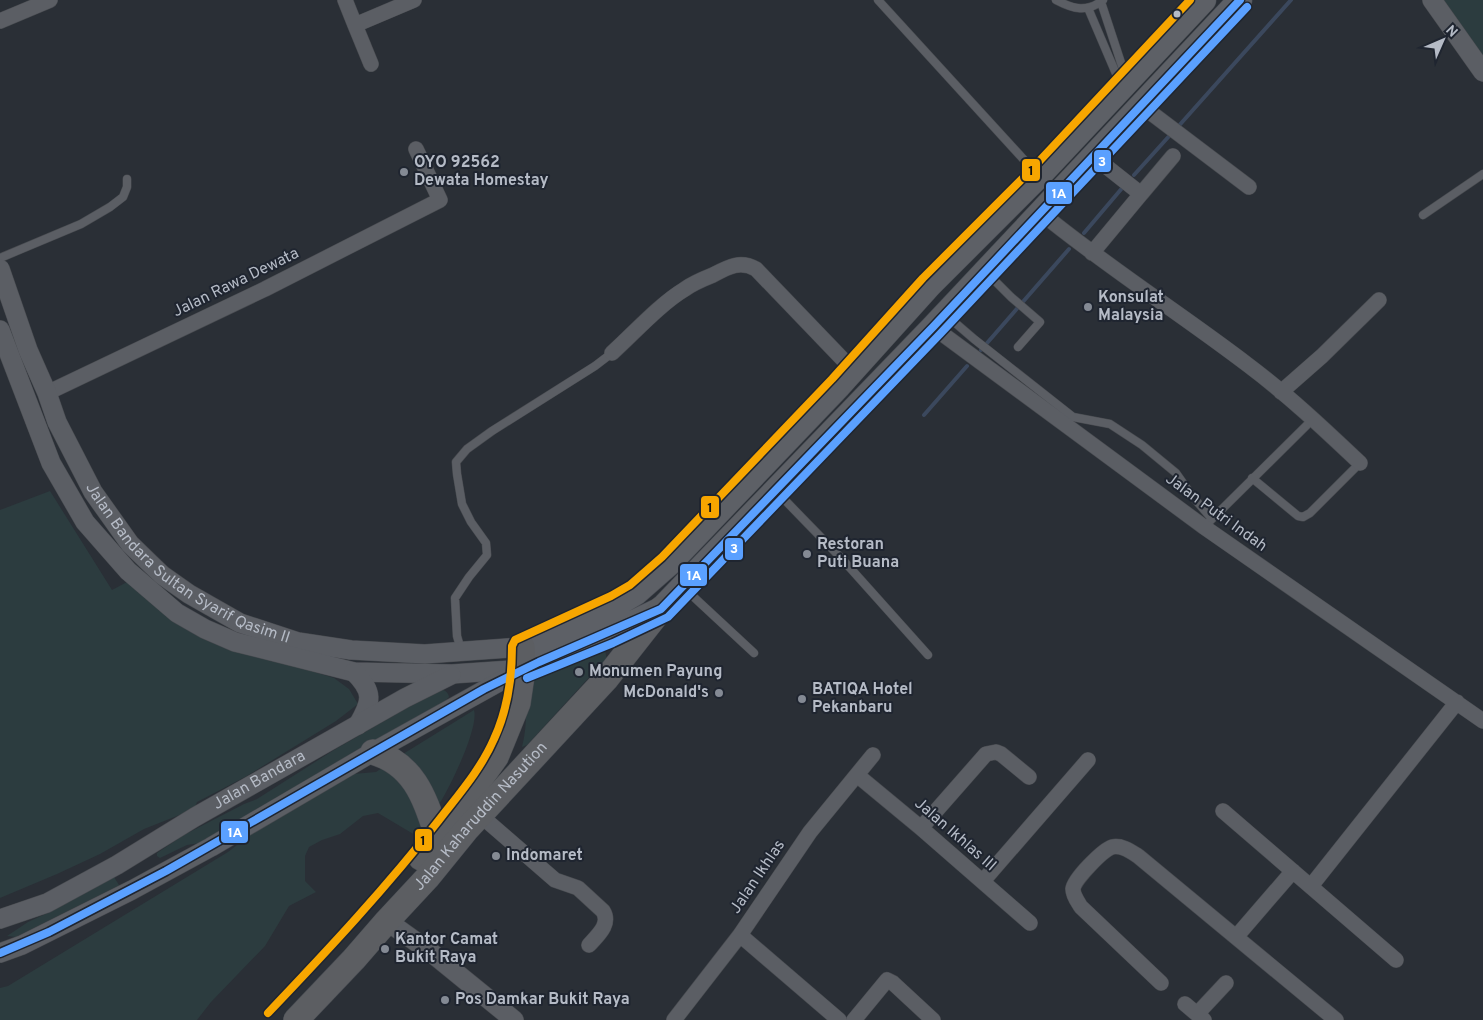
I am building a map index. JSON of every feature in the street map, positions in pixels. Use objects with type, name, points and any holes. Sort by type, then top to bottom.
[{"type":"highway","name":"Jalan Kaharuddin Nasution","points":[[275,1020],[387,921],[427,878],[480,815],[606,679],[661,609]]},
{"type":"highway","name":"Jalan Kaharuddin Nasution","points":[[296,1020],[348,954],[375,914],[438,838],[496,758],[518,703],[522,658]]},
{"type":"highway","points":[[373,752],[387,756],[404,768],[425,799],[438,838]]},
{"type":"main road","points":[[522,658],[616,605],[650,581],[669,564],[853,370],[930,285],[1039,176],[1204,0]]},
{"type":"main road","points":[[522,658],[609,634],[661,609],[943,316],[1240,0]]},
{"type":"main road","points":[[930,285],[943,316]]},
{"type":"street","points":[[0,21],[50,0]]},
{"type":"street","points":[[345,0],[371,64]]},
{"type":"street","points":[[356,25],[414,0]]},
{"type":"street","points":[[1432,0],[1483,72]]},
{"type":"street","points":[[1142,106],[1249,187]]},
{"type":"street","name":"Jalan Rawa Dewata","points":[[47,393],[265,289],[440,200],[416,149]]},
{"type":"street","points":[[1092,156],[1141,194]]},
{"type":"street","points":[[1092,253],[1173,156]]},
{"type":"street","points":[[1040,212],[1092,253],[1249,366],[1360,463]]},
{"type":"street","points":[[612,353],[662,306],[685,288],[732,266],[741,264],[756,269],[853,370]]},
{"type":"street","name":"Jalan Bandara Sultan Syarif Qasim II","points":[[1,278],[57,422],[93,492],[142,558],[162,575],[189,594],[240,623],[298,642],[386,653],[425,654],[462,652],[522,658]]},
{"type":"street","points":[[1281,392],[1322,356],[1378,300]]},
{"type":"street","name":"Jalan Putri Indah","points":[[943,316],[1055,418],[1208,523],[1483,721]]},
{"type":"street","name":"Jalan Bandara Sultan Syarif Qasim II","points":[[0,330],[51,463],[85,522],[128,571],[177,613],[205,630],[235,642],[354,672],[452,674],[522,658]]},
{"type":"street","name":"Jalan Bandara","points":[[0,952],[22,945],[132,890],[211,847],[373,752],[522,658]]},
{"type":"street","points":[[354,672],[367,686],[368,698],[368,708],[358,725]]},
{"type":"street","name":"Jalan Bandara","points":[[0,919],[47,902],[117,865],[195,817],[405,698],[452,674]]},
{"type":"street","points":[[1311,886],[1457,702]]},
{"type":"street","points":[[920,828],[986,754],[996,752],[1001,754],[1029,777]]},
{"type":"street","name":"Jalan Ikhlas","points":[[681,1017],[810,832],[873,755]]},
{"type":"street","points":[[983,881],[1088,760]]},
{"type":"street","name":"Jalan Ikhlas III","points":[[857,775],[1030,923]]},
{"type":"street","points":[[1223,810],[1396,960]]},
{"type":"street","points":[[480,815],[555,880],[578,888],[603,911],[606,922],[602,932],[589,945]]},
{"type":"street","points":[[1161,983],[1090,916],[1074,896],[1074,884],[1105,851],[1111,848],[1119,847],[1129,850],[1336,1020]]},
{"type":"street","points":[[117,865],[132,890]]},
{"type":"street","points":[[1236,937],[1293,871]]},
{"type":"street","points":[[387,921],[433,954],[514,1020]]},
{"type":"street","points":[[740,935],[840,1020]]},
{"type":"street","points":[[854,1020],[887,980],[893,982],[933,1020]]},
{"type":"street","points":[[1185,1004],[1201,1018],[1226,983]]},
{"type":"lane","points":[[878,0],[1039,176]]},
{"type":"lane","points":[[1056,0],[1068,7],[1080,10],[1102,1],[1124,84]]},
{"type":"lane","points":[[1088,8],[1124,84]]},
{"type":"lane","points":[[1423,215],[1483,174]]},
{"type":"lane","points":[[0,258],[81,224],[110,207],[123,197],[127,187],[127,179]]},
{"type":"lane","points":[[985,271],[1040,322],[1018,347]]},
{"type":"lane","points":[[943,316],[1073,417]]},
{"type":"lane","points":[[462,652],[457,636],[455,598],[469,577],[486,559],[487,555],[486,544],[471,522],[462,504],[456,474],[456,462],[467,449],[492,431],[595,366],[612,353]]},
{"type":"lane","points":[[1055,418],[1073,417],[1110,424],[1142,445],[1176,473],[1208,523],[1312,420]]},
{"type":"lane","points":[[1252,478],[1298,516],[1303,517],[1310,514],[1360,463]]},
{"type":"lane","points":[[776,491],[843,560],[928,655]]},
{"type":"lane","points":[[682,587],[754,653]]},
{"type":"shaded area","points":[[1440,0],[1483,0],[1483,58]]},
{"type":"shaded area","points":[[50,491],[112,590],[129,581],[218,642],[334,678],[349,689],[358,704],[336,721],[245,777],[197,802],[192,810],[144,829],[100,854],[0,898],[0,510]]},
{"type":"shaded area","points":[[605,650],[607,660],[527,745],[522,747],[526,721],[525,678],[585,659]]},
{"type":"shaded area","points":[[440,689],[449,695],[445,701],[200,843],[187,845],[160,858],[157,856],[157,853],[184,835],[257,799],[334,750]]},
{"type":"shaded area","points":[[474,710],[472,729],[457,770],[438,805],[415,835],[378,813],[363,816],[340,834],[309,847],[305,856],[305,881],[316,892],[289,906],[265,946],[211,1002],[197,1020],[0,1020],[0,988],[8,986],[228,852],[280,812],[353,774],[376,772]]},
{"type":"shaded area","points":[[114,877],[122,890],[16,937],[7,936],[28,922]]},
{"type":"waterway","points":[[1176,129],[1291,0]]},
{"type":"waterway","points":[[1134,175],[1171,134]]},
{"type":"waterway","points":[[1084,233],[1123,187]]},
{"type":"waterway","points":[[981,350],[1069,249]]},
{"type":"waterway","points":[[924,415],[967,366]]},
{"type":"transit line","name":"1","points":[[268,1013],[377,895],[439,820],[476,771],[489,750],[503,716],[510,682],[512,646],[515,640],[611,596],[630,585],[662,557],[832,379],[923,278],[1032,169],[1190,0]]},
{"type":"transit line","name":"1A","points":[[0,953],[49,932],[166,871],[484,689],[539,662],[661,609],[933,327],[1240,0]]},
{"type":"transit line","name":"3","points":[[527,678],[613,643],[668,617],[940,334],[1247,7]]},
{"type":"place","name":"OYO 92562 Dewata Homestay","points":[[404,172]]},
{"type":"place","name":"Konsulat Malaysia","points":[[1088,307]]},
{"type":"place","name":"Restoran Puti Buana","points":[[807,554]]},
{"type":"place","name":"Monumen Payung","points":[[579,672]]},
{"type":"place","name":"McDonald's","points":[[719,693]]},
{"type":"place","name":"BATIQA Hotel Pekanbaru","points":[[802,699]]},
{"type":"place","name":"Indomaret","points":[[496,856]]},
{"type":"place","name":"Kantor Camat Bukit Raya","points":[[385,949]]},
{"type":"place","name":"Pos Damkar Bukit Raya","points":[[445,1000]]}]
